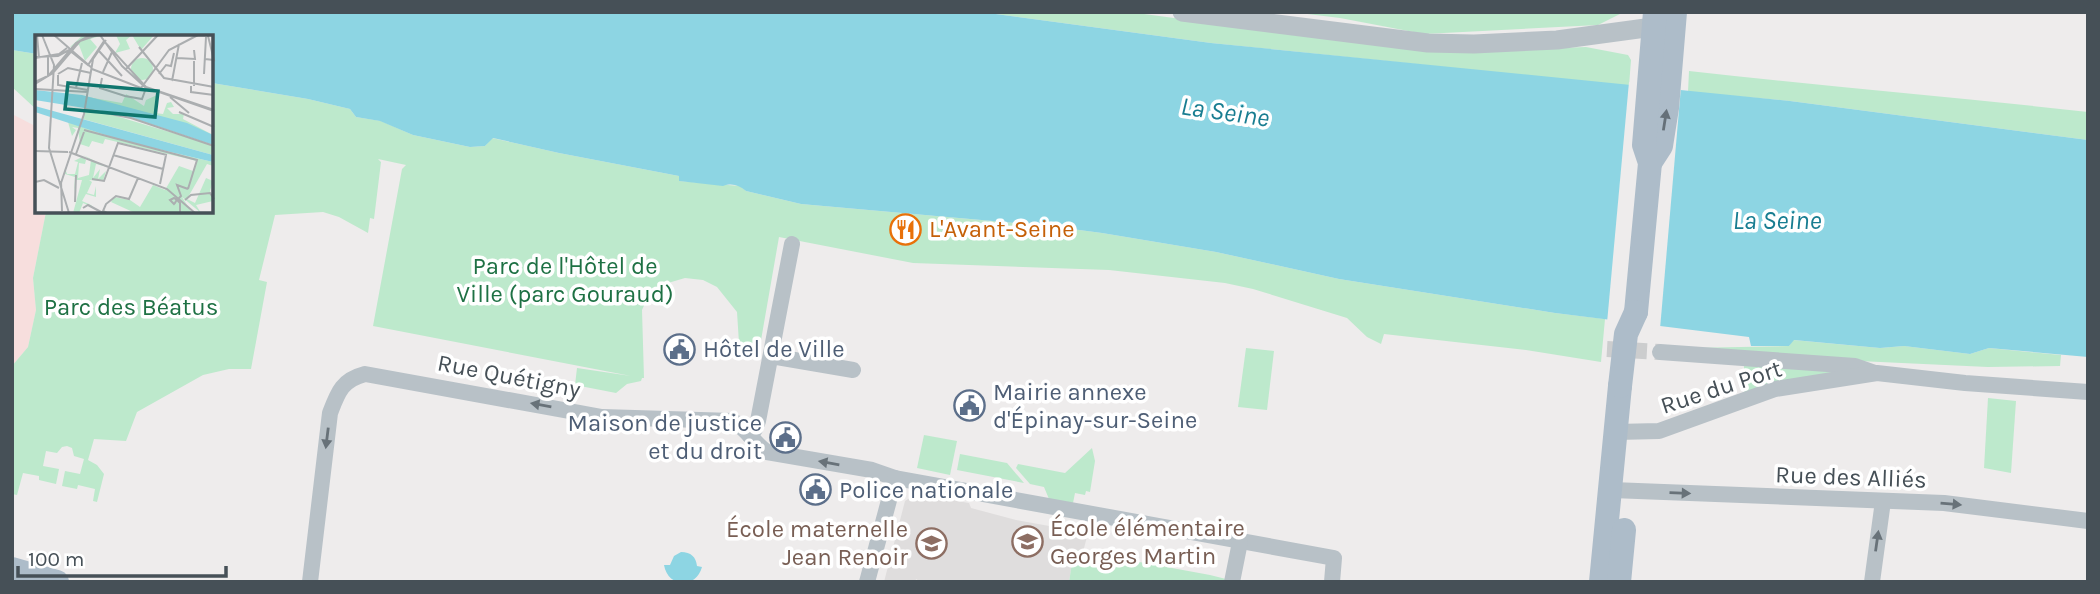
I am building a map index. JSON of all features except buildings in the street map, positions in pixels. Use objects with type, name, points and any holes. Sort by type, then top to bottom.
[{"type":"main road","points":[[1619,582],[1620,490],[1628,387],[1626,334],[1636,312],[1650,163],[1661,146],[1660,74],[1664,20]]},
{"type":"main road","points":[[1601,582],[1620,490]]},
{"type":"main road","points":[[12,569],[57,582]]},
{"type":"street","points":[[1182,12],[1428,43],[1475,44],[1557,40],[1664,20]]},
{"type":"street","points":[[750,436],[758,421],[792,244]]},
{"type":"street","points":[[1660,352],[1855,366],[1877,373]]},
{"type":"street","points":[[771,356],[853,370]]},
{"type":"street","name":"Rue du Port","points":[[1624,432],[1659,431],[1775,389],[1877,373],[2088,392]]},
{"type":"street","name":"Rue Quétigny","points":[[310,582],[330,412],[339,390],[352,377],[371,374],[602,417],[733,421],[767,452],[1334,558],[1332,582]]},
{"type":"street","points":[[867,582],[895,478]]},
{"type":"street","name":"Rue des Alliés","points":[[1620,490],[1944,503],[2088,521]]},
{"type":"street","points":[[1871,582],[1882,501]]},
{"type":"street","points":[[1233,582],[1240,542]]},
{"type":"shaded area","points":[[12,114],[35,126],[35,214],[46,214],[33,278],[36,310],[28,347],[12,366]]},
{"type":"shaded area","points":[[916,494],[969,503],[971,508],[1016,520],[1088,533],[1083,552],[1074,551],[1069,582],[921,582],[916,579],[915,582],[884,582],[905,501]]},
{"type":"green space","points":[[981,12],[1129,12],[1204,22],[1559,48],[1586,47],[1628,55],[1631,60],[1629,86],[1211,43]]},
{"type":"green space","points":[[1291,12],[1624,12],[1598,25],[1424,34]]},
{"type":"green space","points":[[12,50],[35,54],[35,108],[12,87]]},
{"type":"green space","points":[[1689,71],[2088,112],[2088,140],[1790,101],[1688,92]]},
{"type":"green space","points":[[214,83],[350,109],[356,117],[381,121],[413,135],[470,147],[485,146],[492,138],[679,176],[679,181],[740,186],[746,191],[801,204],[1102,233],[1216,252],[1339,279],[1605,319],[1601,362],[1526,350],[1384,334],[1381,344],[1367,337],[1347,318],[1225,283],[1109,270],[913,263],[779,237],[760,346],[739,343],[737,312],[717,287],[703,280],[685,278],[668,283],[647,299],[642,310],[644,378],[627,384],[616,393],[575,385],[577,368],[631,376],[373,326],[402,169],[406,165],[378,159],[381,162],[374,219],[370,218],[368,233],[339,217],[323,212],[275,215],[259,280],[267,282],[251,369],[229,369],[203,375],[137,412],[126,441],[94,439],[88,460],[97,465],[104,474],[97,502],[93,501],[95,489],[78,485],[77,489],[62,486],[65,471],[80,474],[84,459],[74,456],[72,448],[67,446],[57,453],[46,451],[43,466],[59,469],[56,484],[39,480],[39,476],[23,473],[17,495],[12,494],[12,366],[28,347],[36,310],[33,278],[46,214],[214,214]]},
{"type":"green space","points":[[1793,340],[1880,348],[1904,346],[1970,354],[1989,348],[2061,355],[2060,366],[1988,367],[1775,357],[1688,348],[1789,346]]},
{"type":"green space","points":[[1246,348],[1274,351],[1267,410],[1238,407]]},
{"type":"green space","points":[[1744,362],[1834,372],[1744,395]]},
{"type":"green space","points":[[1988,398],[2016,401],[2011,473],[1984,468]]},
{"type":"green space","points":[[924,435],[957,441],[950,475],[917,468]]},
{"type":"green space","points":[[1092,448],[1095,461],[1090,492],[1086,491],[1085,495],[1075,493],[1073,503],[1049,499],[1044,487],[1030,484],[1016,468],[1018,464],[1065,473]]},
{"type":"green space","points":[[960,454],[1007,463],[1024,483],[957,470]]},
{"type":"green space","points":[[1074,550],[1226,579],[1225,582],[1069,582]]},
{"type":"water","name":"La Seine","points":[[12,12],[981,12],[1211,43],[1790,101],[2088,140],[2088,357],[1989,348],[1970,354],[1904,346],[1880,348],[1794,340],[1789,346],[1751,346],[1749,337],[1555,313],[1339,279],[1216,252],[1102,233],[801,204],[746,191],[735,185],[679,181],[679,176],[493,138],[485,146],[470,147],[413,135],[380,121],[356,117],[350,109],[214,83],[214,35],[35,35],[35,54],[12,50]]},
{"type":"water","points":[[681,552],[690,554],[697,566],[702,567],[694,579],[682,583],[671,578],[664,565],[670,565],[674,556]]},
{"type":"pier","points":[[1629,82],[1681,87],[1660,329],[1607,323]]},
{"type":"tunnel","points":[[1607,349],[1660,352]]},
{"type":"tram line","points":[[12,581],[16,582]]},
{"type":"place","name":"L'Avant-Seine","points":[[906,229]]},
{"type":"place","name":"Hôtel de Ville","points":[[680,349]]},
{"type":"place","name":"Mairie annexe d'Épinay-sur-Seine","points":[[970,406]]},
{"type":"place","name":"Maison de justice et du droit","points":[[785,437]]},
{"type":"place","name":"Police nationale","points":[[816,490]]},
{"type":"place","name":"École élémentaire Georges Martin","points":[[1027,542]]},
{"type":"place","name":"École maternelle Jean Renoir","points":[[931,543]]},
{"type":"park label","name":"Parc de l'Hôtel de Ville (parc Gouraud)","points":[[565,280]]},
{"type":"park label","name":"Parc des Béatus","points":[[131,307]]}]
